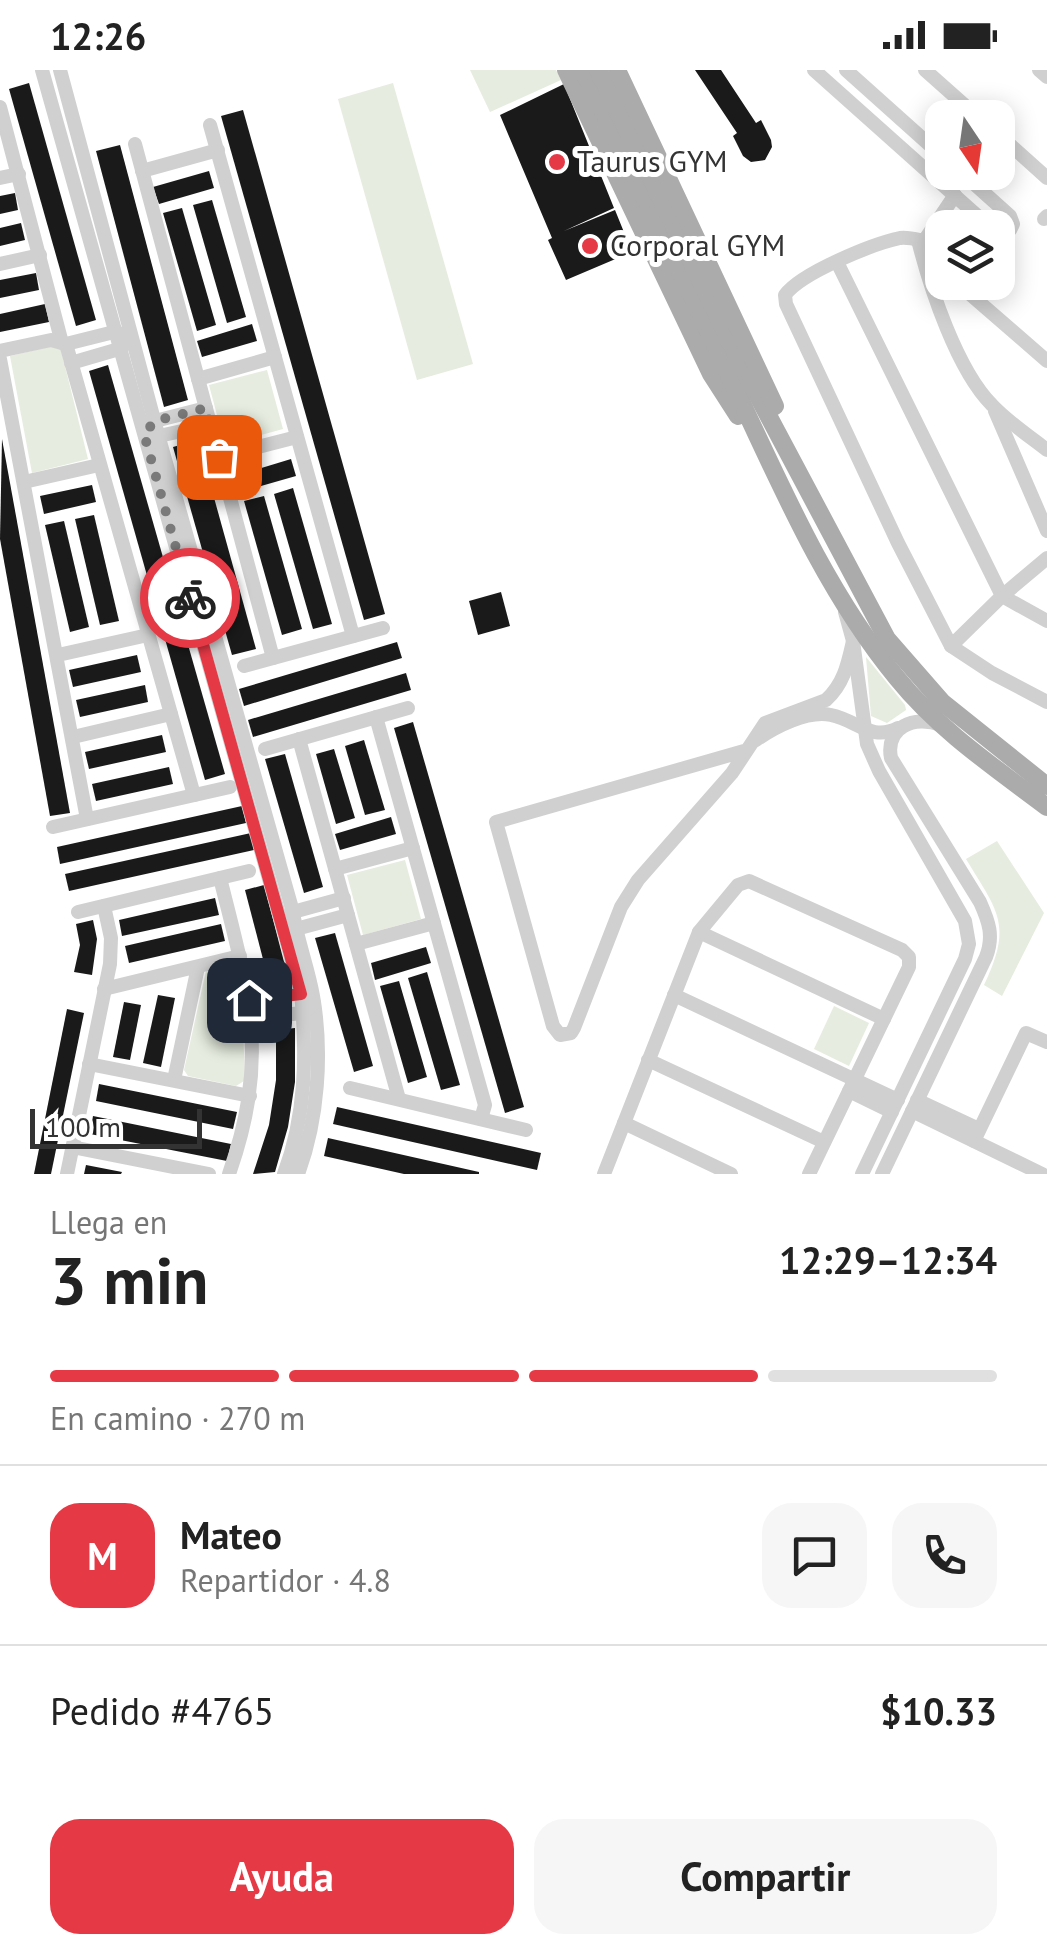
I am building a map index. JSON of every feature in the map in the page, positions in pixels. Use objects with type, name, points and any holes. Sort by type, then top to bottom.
[{"type":"main road","points":[[566,70],[710,374],[778,480]]},
{"type":"main road","points":[[583,70],[814,498],[869,610],[903,660],[969,726],[1047,786]]},
{"type":"main road","points":[[598,70],[778,480],[830,580],[890,670],[941,725],[1047,807]]},
{"type":"main road","points":[[617,70],[757,363],[814,498]]},
{"type":"street","points":[[42,70],[119,350],[289,926],[309,1008],[316,1099],[298,1174]]},
{"type":"street","points":[[60,70],[294,912],[289,926],[301,994],[309,1008],[302,1100],[284,1174]]},
{"type":"street","points":[[814,70],[971,210]]},
{"type":"street","points":[[846,70],[925,141]]},
{"type":"street","points":[[925,70],[958,100]]},
{"type":"street","points":[[1039,70],[1047,77]]},
{"type":"street","points":[[0,106],[194,795]]},
{"type":"street","points":[[210,125],[353,636]]},
{"type":"street","points":[[135,144],[273,658]]},
{"type":"street","points":[[1015,149],[1047,178]]},
{"type":"street","points":[[142,171],[218,150]]},
{"type":"street","points":[[0,178],[18,174]]},
{"type":"street","points":[[981,190],[1003,210]]},
{"type":"street","points":[[955,195],[921,240],[932,292],[978,389],[992,406],[1047,450]]},
{"type":"street","points":[[921,240],[898,238],[836,262],[792,286],[786,294],[786,304],[898,544],[951,646],[992,674],[1047,702]]},
{"type":"street","points":[[921,240],[925,246]]},
{"type":"street","points":[[0,264],[40,255]]},
{"type":"street","points":[[836,262],[1002,596],[1047,621]]},
{"type":"street","points":[[977,300],[1047,361]]},
{"type":"street","points":[[0,351],[52,340],[64,344],[114,332],[133,336]]},
{"type":"street","points":[[71,363],[119,350],[133,336]]},
{"type":"street","points":[[198,379],[275,357]]},
{"type":"street","points":[[0,359],[88,819]]},
{"type":"street","points":[[992,406],[1047,530]]},
{"type":"street","points":[[144,434],[155,421],[206,408]]},
{"type":"street","points":[[144,434],[160,438],[210,425]]},
{"type":"street","points":[[219,457],[298,437]]},
{"type":"street","points":[[24,482],[98,465]]},
{"type":"street","points":[[951,646],[1047,558]]},
{"type":"street","points":[[830,580],[844,608],[853,640],[864,728],[873,759],[969,933],[968,951],[864,1170],[881,1174],[990,948],[989,922],[896,770],[890,750],[892,737],[899,728]]},
{"type":"street","points":[[244,666],[383,628]]},
{"type":"street","points":[[58,655],[148,635]]},
{"type":"street","points":[[853,640],[846,669],[834,693],[826,700],[770,719],[747,747],[732,773],[628,893],[574,1028],[571,1033],[560,1035],[553,1026],[496,822],[747,747],[783,724],[818,715],[832,715],[883,734],[922,720],[941,725]]},
{"type":"street","points":[[265,748],[408,708]]},
{"type":"street","points":[[73,737],[171,714]]},
{"type":"street","points":[[376,717],[485,1105],[480,1119]]},
{"type":"street","points":[[300,739],[399,1099]]},
{"type":"street","points":[[53,826],[230,786]]},
{"type":"street","points":[[336,868],[412,848]]},
{"type":"street","points":[[78,912],[249,871]]},
{"type":"street","points":[[220,878],[252,1018],[253,1078],[242,1136],[229,1174]]},
{"type":"street","points":[[604,1174],[699,932],[738,885],[748,882],[902,950],[909,958],[909,966],[809,1174]]},
{"type":"street","points":[[952,897],[969,885]]},
{"type":"street","points":[[294,912],[344,898]]},
{"type":"street","points":[[66,1174],[104,989],[110,938],[104,906]]},
{"type":"street","points":[[289,926],[348,914]]},
{"type":"street","points":[[356,944],[434,923]]},
{"type":"street","points":[[699,932],[884,1019]]},
{"type":"street","points":[[104,989],[240,956]]},
{"type":"street","points":[[174,1080],[198,967]]},
{"type":"street","points":[[249,1000],[301,994]]},
{"type":"street","points":[[674,996],[895,1106]]},
{"type":"street","points":[[252,1018],[309,1008]]},
{"type":"street","points":[[976,1135],[1026,1033],[1047,1042]]},
{"type":"street","points":[[648,1060],[824,1142]]},
{"type":"street","points":[[89,1064],[250,1096]]},
{"type":"street","points":[[350,1088],[526,1130]]},
{"type":"street","points":[[914,1106],[976,1135],[1042,1174]]},
{"type":"street","points":[[624,1123],[731,1174]]},
{"type":"street","points":[[72,1147],[209,1174]]},
{"type":"shaded area","points":[[470,70],[556,70],[561,80],[490,112]]},
{"type":"shaded area","points":[[393,83],[473,364],[417,380],[338,99]]},
{"type":"shaded area","points":[[53,346],[61,350],[88,459],[32,473],[10,356]]},
{"type":"shaded area","points":[[267,370],[283,429],[225,445],[209,385]]},
{"type":"shaded area","points":[[866,657],[905,705],[906,710],[887,723],[871,716]]},
{"type":"shaded area","points":[[997,841],[1044,913],[1002,996],[984,985],[998,947],[998,919],[966,859]]},
{"type":"shaded area","points":[[405,860],[421,919],[363,935],[347,875]]},
{"type":"shaded area","points":[[228,966],[233,969],[236,983],[243,1039],[244,1081],[236,1086],[188,1076],[184,1070],[206,971]]},
{"type":"shaded area","points":[[834,1006],[869,1023],[849,1066],[814,1049]]},
{"type":"building","points":[[695,70],[721,70],[756,123],[761,120],[772,147],[765,160],[751,162],[743,156],[733,136],[737,133]]},
{"type":"building","points":[[29,83],[96,320],[76,326],[9,89]]},
{"type":"building","name":"Taurus GYM","points":[[564,84],[614,208],[564,231],[615,210],[632,252],[566,280],[500,115]]},
{"type":"building","points":[[243,110],[385,614],[364,620],[221,116]]},
{"type":"building","points":[[120,145],[188,400],[164,407],[96,151]]},
{"type":"building","points":[[209,171],[214,188],[159,204],[153,187]]},
{"type":"building","points":[[15,193],[18,210],[0,214],[0,196]]},
{"type":"building","points":[[212,200],[246,317],[227,323],[193,205]]},
{"type":"building","points":[[182,208],[216,325],[197,331],[163,213]]},
{"type":"building","points":[[21,223],[25,240],[0,246],[0,228]]},
{"type":"building","points":[[36,273],[39,290],[0,298],[0,280]]},
{"type":"building","points":[[45,304],[49,322],[0,332],[0,314]]},
{"type":"building","points":[[252,324],[257,341],[202,357],[197,341]]},
{"type":"building","points":[[108,365],[225,774],[205,780],[89,371]]},
{"type":"building","points":[[2,439],[70,813],[50,816],[0,539]]},
{"type":"building","points":[[198,440],[256,649],[232,655],[173,447]]},
{"type":"building","points":[[291,459],[296,476],[240,492],[235,476]]},
{"type":"building","points":[[92,485],[96,502],[44,514],[40,496]]},
{"type":"building","points":[[293,488],[332,624],[313,629],[274,494]]},
{"type":"building","points":[[264,496],[302,629],[282,635],[244,501]]},
{"type":"building","points":[[94,515],[119,621],[100,625],[75,519]]},
{"type":"building","points":[[64,521],[89,627],[70,632],[45,525]]},
{"type":"building","points":[[501,592],[510,626],[478,635],[469,601]]},
{"type":"building","points":[[397,642],[402,658],[244,706],[239,689]]},
{"type":"building","points":[[137,655],[141,672],[73,687],[69,670]]},
{"type":"building","points":[[406,673],[411,690],[253,737],[248,720]]},
{"type":"building","points":[[145,685],[148,702],[80,717],[76,700]]},
{"type":"building","points":[[413,722],[524,1107],[505,1113],[394,728]]},
{"type":"building","points":[[162,735],[166,752],[89,769],[85,752]]},
{"type":"building","points":[[364,740],[385,810],[365,815],[345,746]]},
{"type":"building","points":[[334,749],[355,818],[336,824],[316,754]]},
{"type":"building","points":[[285,754],[323,887],[304,893],[265,759]]},
{"type":"building","points":[[169,767],[173,784],[96,801],[92,784]]},
{"type":"building","points":[[242,806],[246,823],[60,864],[57,847]]},
{"type":"building","points":[[391,817],[396,834],[340,850],[335,834]]},
{"type":"building","points":[[251,833],[254,850],[69,891],[65,874]]},
{"type":"building","points":[[264,885],[289,981],[270,986],[245,890]]},
{"type":"building","points":[[215,898],[219,915],[122,936],[119,920]]},
{"type":"building","points":[[93,920],[97,939],[92,975],[74,972],[80,945],[76,924]]},
{"type":"building","points":[[221,924],[225,941],[129,963],[125,946]]},
{"type":"building","points":[[335,933],[373,1066],[354,1072],[315,938]]},
{"type":"building","points":[[426,947],[431,963],[375,980],[371,963]]},
{"type":"building","points":[[427,972],[460,1085],[441,1090],[408,978]]},
{"type":"building","points":[[399,981],[427,1077],[408,1083],[380,986]]},
{"type":"building","points":[[158,995],[175,998],[161,1067],[143,1063]]},
{"type":"building","points":[[124,1002],[141,1005],[130,1060],[113,1057]]},
{"type":"building","points":[[67,1009],[84,1013],[51,1174],[34,1174]]},
{"type":"building","points":[[295,1028],[295,1082],[288,1127],[275,1172],[253,1174],[269,1125],[276,1080],[276,1030]]},
{"type":"building","points":[[99,1084],[237,1112],[233,1129],[96,1101]]},
{"type":"building","points":[[337,1107],[541,1153],[537,1170],[333,1124]]},
{"type":"building","points":[[93,1116],[231,1144],[227,1161],[90,1134]]},
{"type":"building","points":[[328,1138],[479,1174],[404,1174],[324,1156]]},
{"type":"building","points":[[86,1165],[122,1172],[84,1174]]},
{"type":"way so far","points":[[190,598],[144,434],[155,421],[206,408],[219,457]]},
{"type":"place","name":"Taurus GYM","points":[[557,162]]},
{"type":"place","name":"Corporal GYM","points":[[590,246]]},
{"type":"route","points":[[190,598],[301,994],[249,1000]]}]
